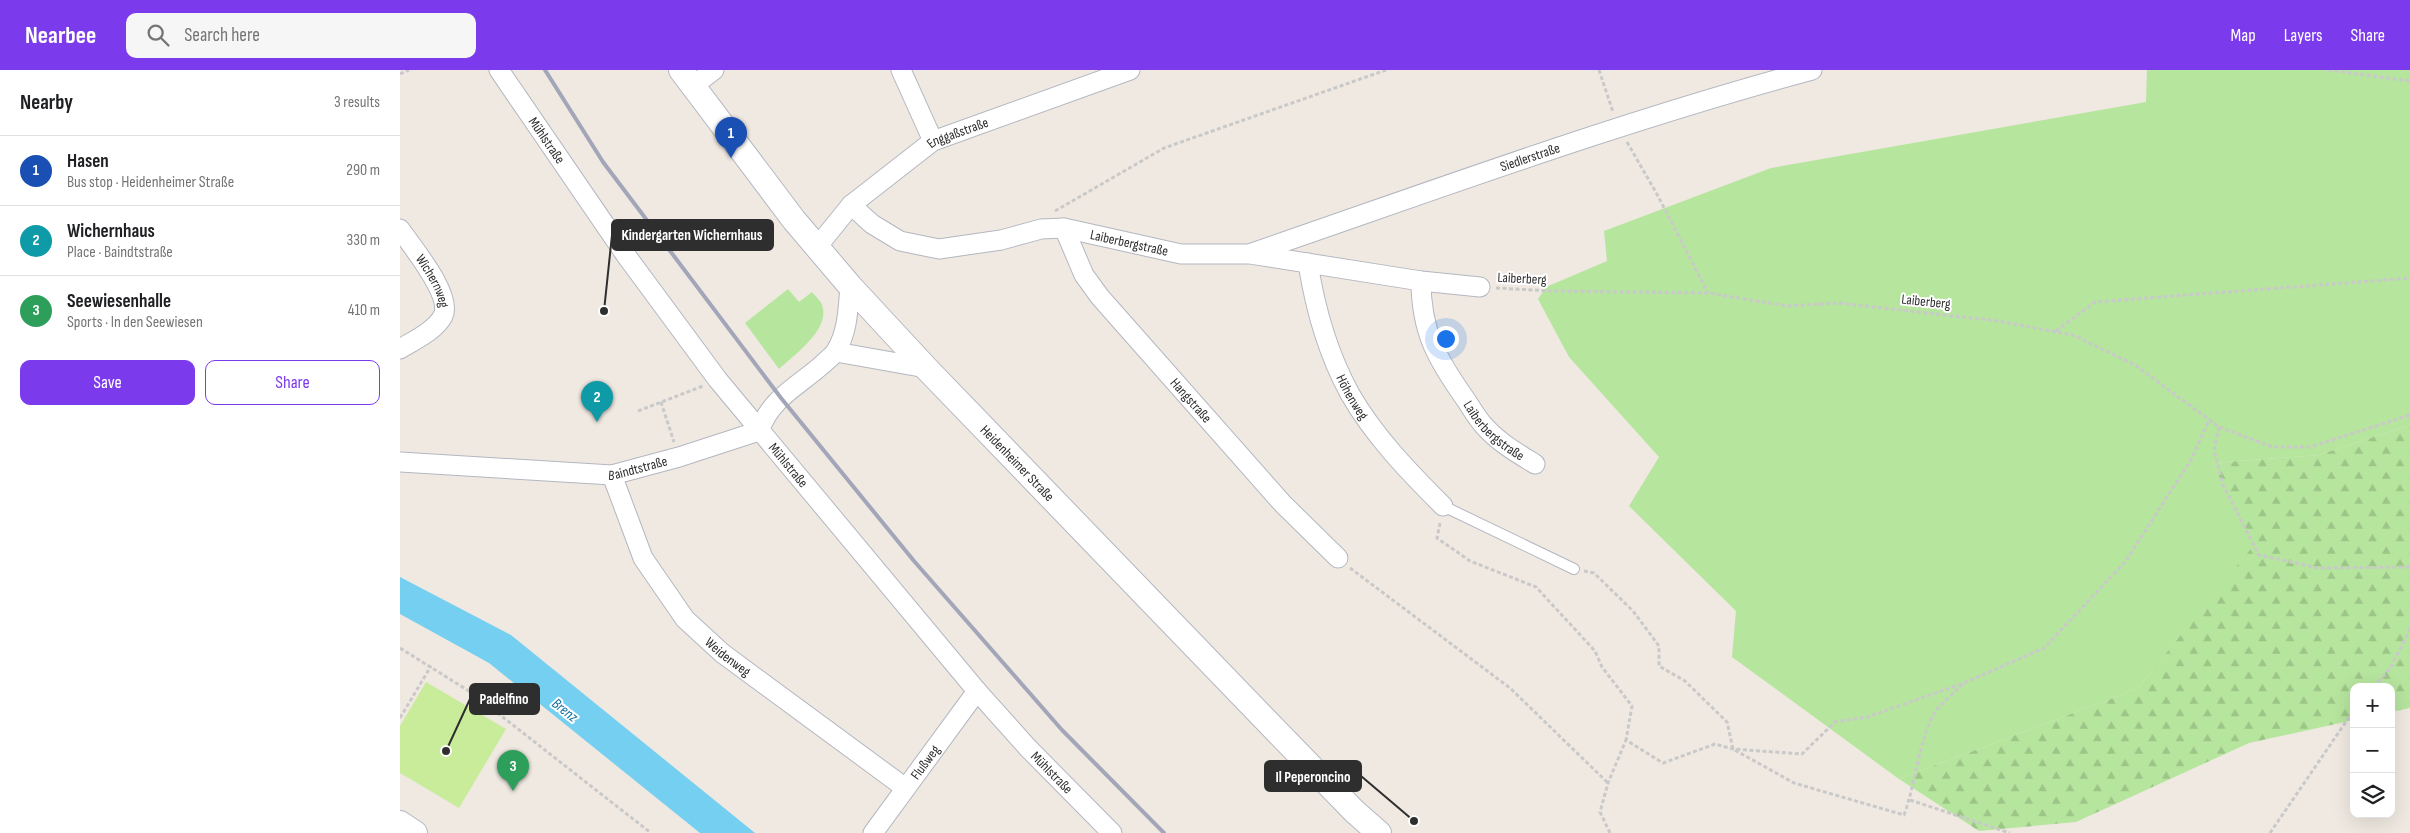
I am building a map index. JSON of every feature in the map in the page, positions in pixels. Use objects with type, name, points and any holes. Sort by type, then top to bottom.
[{"type":"street","name":"Mühlstraße","points":[[499,70],[625,254],[718,380],[977,691],[1028,748],[1112,833]]},
{"type":"street","points":[[687,78],[714,70]]},
{"type":"street","points":[[901,70],[933,141]]},
{"type":"street","name":"Enggaßstraße","points":[[817,247],[851,205],[933,141],[1098,75],[1130,70]]},
{"type":"street","name":"Siedlerstraße","points":[[1250,254],[1618,127],[1716,96],[1812,70]]},
{"type":"street","name":"Heidenheimer Straße","points":[[687,78],[817,247],[850,286],[926,368],[1326,782],[1379,833]]},
{"type":"street","name":"Laiberbergstraße","points":[[851,205],[872,224],[900,241],[939,249],[1001,240],[1041,229],[1064,228],[1181,254],[1250,254],[1421,281],[1480,287]]},
{"type":"street","name":"Hangstraße","points":[[1064,228],[1084,275],[1100,297],[1283,504],[1338,558]]},
{"type":"street","name":"Wichernweg","points":[[400,229],[439,288],[445,303],[442,316],[430,329],[400,350]]},
{"type":"street","name":"Höhenweg","points":[[1308,264],[1314,300],[1331,352],[1350,394],[1404,468],[1443,506]]},
{"type":"street","name":"Laiberbergstraße","points":[[1421,281],[1421,309],[1430,340],[1445,370],[1485,427],[1508,447],[1535,464]]},
{"type":"street","points":[[759,431],[766,414],[781,398],[810,376],[836,352],[846,327],[850,286]]},
{"type":"street","points":[[836,352],[926,368]]},
{"type":"street","name":"Baindtstraße","points":[[400,462],[612,475],[679,457],[759,431]]},
{"type":"street","name":"Weidenweg","points":[[612,475],[643,558],[685,619],[722,653],[904,787]]},
{"type":"street","name":"Flußweg","points":[[873,833],[904,787],[977,691]]},
{"type":"street","points":[[400,823],[415,833]]},
{"type":"lane","points":[[1443,506],[1574,569]]},
{"type":"path","points":[[400,74],[409,70]]},
{"type":"path","points":[[1041,229],[1056,210],[1164,148],[1386,70]]},
{"type":"path","points":[[1598,70],[1618,127],[1658,196],[1708,293]]},
{"type":"path","points":[[2328,70],[2410,81]]},
{"type":"path","points":[[2056,332],[2095,302],[2410,278]]},
{"type":"path","name":"Laiberberg","points":[[1480,287],[1552,291],[1708,293],[1787,306],[1839,303],[1998,321],[2073,335],[2135,365],[2219,428],[2273,447],[2310,447],[2410,415]]},
{"type":"path","points":[[638,411],[718,380]]},
{"type":"path","points":[[661,402],[679,457]]},
{"type":"path","points":[[1626,740],[1663,763],[1715,744],[1733,749],[1802,754],[1835,722],[1868,717],[1964,683],[2044,648],[2126,562],[2191,460],[2209,420]]},
{"type":"path","points":[[2219,428],[2214,450],[2223,486],[2259,555],[2318,568],[2410,567]]},
{"type":"path","points":[[1437,538],[1470,561],[1536,587],[1595,651],[1602,668],[1632,706],[1626,740],[1608,783],[1600,812],[1610,833]]},
{"type":"path","points":[[1338,558],[1510,688],[1608,783]]},
{"type":"path","points":[[1574,569],[1594,573],[1634,612],[1659,646],[1659,666],[1686,681],[1727,722],[1733,749],[1794,783],[1904,815],[1910,800],[1923,744],[1936,712],[1964,683]]},
{"type":"path","points":[[2377,683],[2391,667],[2410,629]]},
{"type":"path","points":[[400,648],[472,693],[651,833]]},
{"type":"path","points":[[400,718],[431,666]]},
{"type":"path","points":[[2270,833],[2350,716]]},
{"type":"path","points":[[1910,800],[2010,833]]},
{"type":"green space","points":[[2147,70],[2410,70],[2410,425],[2319,455],[2212,463],[2255,545],[2137,689],[1899,779],[1732,657],[1736,611],[1629,506],[1659,457],[1569,357],[1538,299],[1546,287],[1607,261],[1604,231],[1771,168],[2146,102]]},
{"type":"green space","points":[[788,289],[799,302],[812,292],[821,303],[823,314],[821,323],[809,341],[779,369],[745,323]]},
{"type":"green space","points":[[2410,425],[2410,708],[2395,711],[2395,683],[2350,683],[2350,721],[2249,743],[2076,822],[1979,831],[1899,779],[2137,689],[2254,545],[2212,463],[2319,455]]},
{"type":"green space","points":[[426,682],[506,729],[459,808],[400,773],[400,726]]},
{"type":"water","name":"Brenz","points":[[400,577],[511,635],[755,833],[700,833],[489,663],[400,614]]},
{"type":"railway","points":[[545,70],[603,162],[781,398],[914,561],[1062,730],[1164,833]]},
{"type":"place","name":"Hasen","points":[[731,158]]},
{"type":"place","name":"Kindergarten Wichernhaus","points":[[604,311]]},
{"type":"place","name":"Wichernhaus","points":[[597,422]]},
{"type":"place","name":"Padelfino","points":[[446,751]]},
{"type":"place","name":"Seewiesenhalle","points":[[513,791]]},
{"type":"place","name":"Il Peperoncino","points":[[1414,821]]}]
